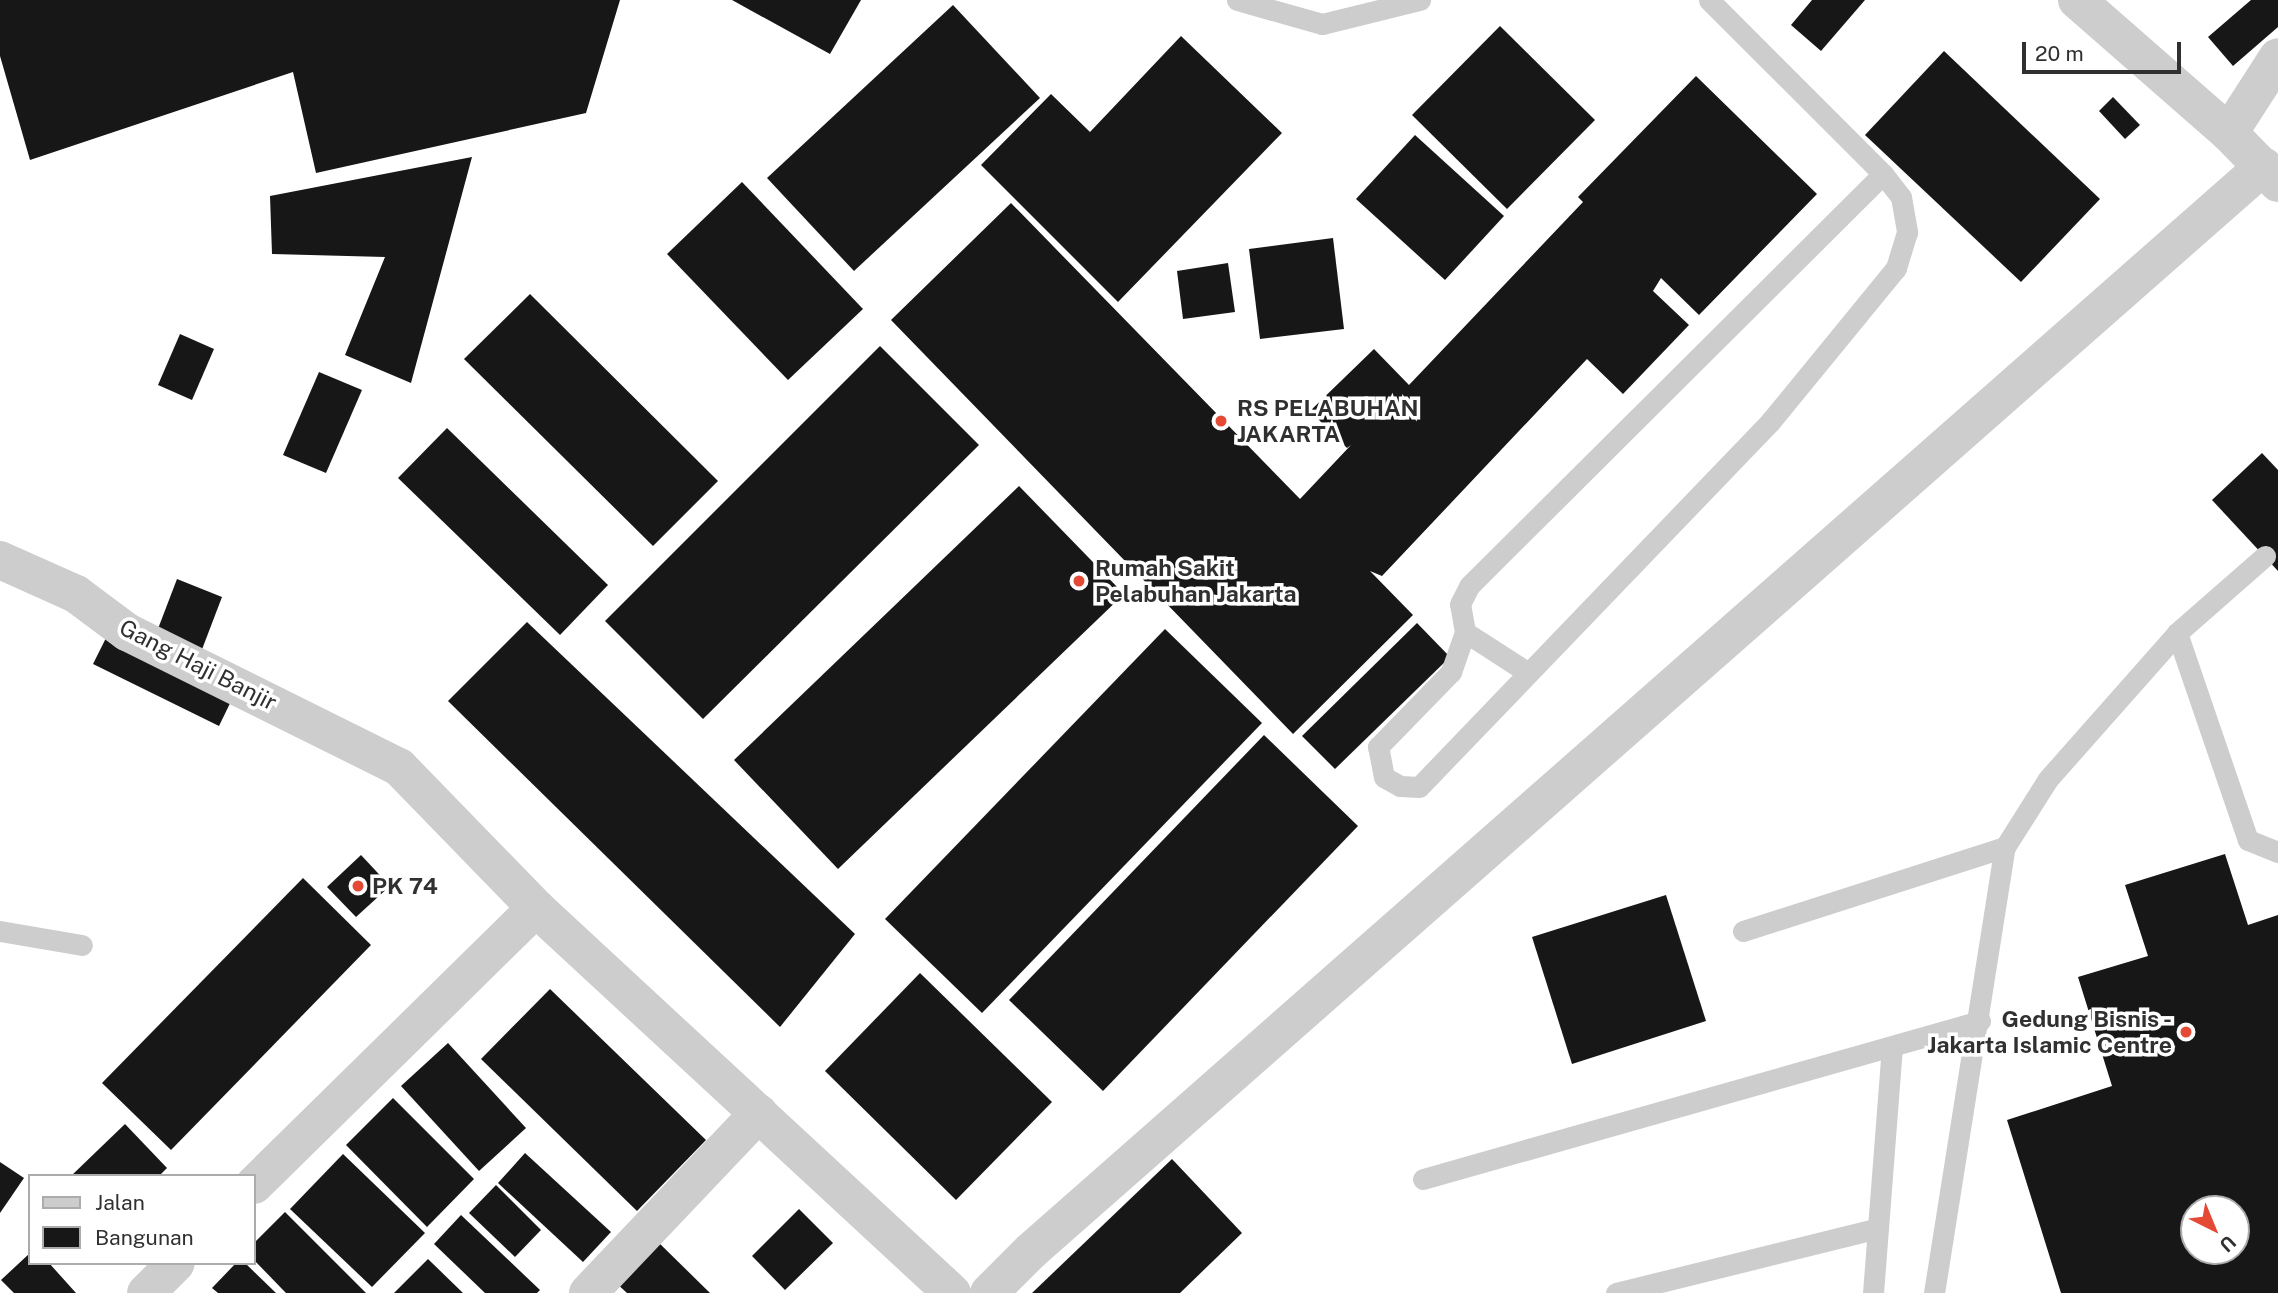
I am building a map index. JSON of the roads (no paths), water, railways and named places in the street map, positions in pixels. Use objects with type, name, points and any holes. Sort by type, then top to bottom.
[{"type":"street","points":[[989,1293],[1031,1251],[2271,175],[2229,133],[2077,0]]},
{"type":"street","points":[[2229,133],[2278,57]]},
{"type":"street","name":"Gang Haji Banjir","points":[[0,560],[76,594],[127,632],[399,767],[537,908],[952,1293]]},
{"type":"street","points":[[256,1183],[537,908]]},
{"type":"street","points":[[588,1293],[758,1113]]},
{"type":"street","points":[[146,1293],[174,1265]]},
{"type":"lane","points":[[1237,0],[1322,24],[1420,0]]},
{"type":"lane","points":[[1709,0],[1883,174],[1900,197],[1907,232],[1896,268],[1770,422],[1419,786],[1400,786],[1384,777],[1378,747],[1451,672],[1465,632],[1460,604],[1469,586],[1883,174]]},
{"type":"lane","points":[[1934,1293],[1980,1021],[2005,847],[2048,779],[2177,633],[2265,556]]},
{"type":"lane","points":[[1465,632],[1527,673]]},
{"type":"lane","points":[[2177,633],[2248,840],[2278,852]]},
{"type":"lane","points":[[1743,931],[2005,847]]},
{"type":"lane","points":[[0,931],[82,945]]},
{"type":"lane","points":[[1423,1178],[1980,1021]]},
{"type":"lane","points":[[1873,1293],[1892,1047]]},
{"type":"lane","points":[[1616,1293],[1878,1228]]},
{"type":"place","name":"RS PELABUHAN JAKARTA","points":[[1221,421]]},
{"type":"place","name":"Rumah Sakit Pelabuhan Jakarta","points":[[1079,581]]},
{"type":"place","name":"PK 74","points":[[358,886]]},
{"type":"place","name":"Gedung Bisnis - Jakarta Islamic Centre","points":[[2186,1032]]}]
